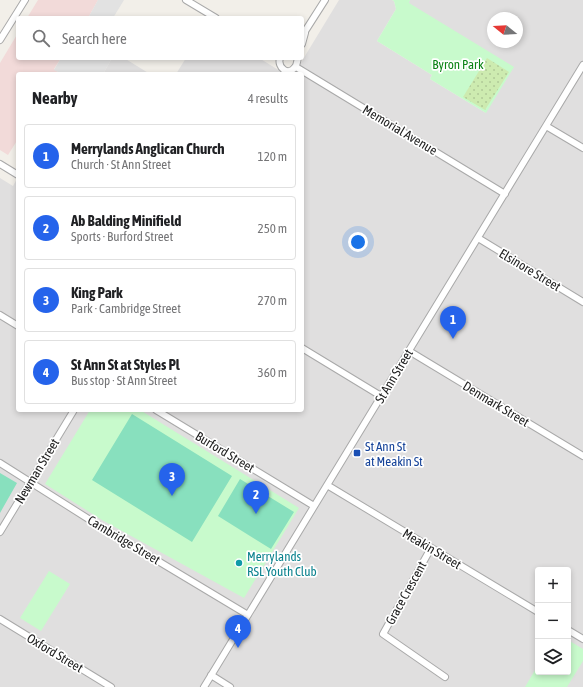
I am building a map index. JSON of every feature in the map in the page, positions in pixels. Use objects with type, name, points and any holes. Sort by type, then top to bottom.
[{"type":"street","points":[[0,40],[25,0]]},
{"type":"street","points":[[186,0],[213,16]]},
{"type":"street","points":[[304,34],[325,0]]},
{"type":"street","points":[[277,60],[281,72],[294,69],[297,61]]},
{"type":"street","name":"Memorial Avenue","points":[[297,61],[505,194]]},
{"type":"street","name":"St Ann Street","points":[[204,687],[583,65]]},
{"type":"street","points":[[546,126],[583,148]]},
{"type":"street","points":[[0,164],[16,174]]},
{"type":"street","name":"Elsinore Street","points":[[478,238],[583,302]]},
{"type":"street","points":[[0,316],[16,325]]},
{"type":"street","points":[[304,349],[381,396]]},
{"type":"street","name":"Denmark Street","points":[[409,351],[583,456]]},
{"type":"street","name":"Newman Street","points":[[0,532],[73,412]]},
{"type":"street","name":"Burford Street","points":[[159,412],[314,506]]},
{"type":"street","name":"Cambridge Street","points":[[0,463],[98,525],[248,615]]},
{"type":"street","name":"Meakin Street","points":[[327,485],[535,610]]},
{"type":"street","name":"Grace Crescent","points":[[431,548],[383,634],[445,677]]},
{"type":"street","name":"Oxford Street","points":[[0,619],[111,687]]},
{"type":"street","points":[[571,632],[583,639]]},
{"type":"street","points":[[211,675],[230,687]]},
{"type":"shaded area","points":[[38,0],[98,0],[89,16],[28,16]]},
{"type":"shaded area","points":[[98,0],[124,0],[114,16],[89,16]]},
{"type":"shaded area","points":[[339,0],[394,1],[396,9],[377,41],[432,75],[430,79],[486,113],[408,3],[410,0],[583,0],[583,687],[0,687],[0,178],[13,186],[16,181],[16,412],[304,412],[304,72],[295,72],[304,60],[304,58]]},
{"type":"shaded area","points":[[16,36],[16,60],[60,60],[54,69],[58,72],[16,72],[16,142],[8,155],[0,150],[0,63]]},
{"type":"shaded area","points":[[60,60],[111,60],[104,72],[58,72],[54,70]]},
{"type":"shaded area","points":[[111,60],[127,60],[147,72],[104,72]]},
{"type":"shaded area","points":[[185,60],[262,60],[282,72],[177,72]]},
{"type":"green space","name":"Byron Park","points":[[392,0],[410,0],[409,3],[514,67],[486,113],[430,79],[432,75],[377,41],[396,9],[394,1]]},
{"type":"green space","points":[[487,58],[509,72],[485,110],[463,97]]},
{"type":"green space","points":[[89,412],[143,412],[299,508],[244,598],[102,520],[45,484]]},
{"type":"green space","points":[[132,414],[232,476],[192,542],[92,480]]},
{"type":"green space","points":[[0,473],[17,483],[0,513]]},
{"type":"green space","points":[[240,479],[294,512],[271,549],[218,516]]},
{"type":"green space","points":[[49,571],[70,584],[41,631],[20,618]]},
{"type":"green space","points":[[571,642],[583,649],[583,661],[567,687],[525,687],[535,670],[535,675],[571,675]]},
{"type":"place","name":"Merrylands Anglican Church","points":[[453,339]]},
{"type":"place","name":"St Ann St at Meakin St","points":[[357,453]]},
{"type":"place","name":"King Park","points":[[172,496]]},
{"type":"place","name":"Ab Balding Minifield","points":[[256,514]]},
{"type":"place","name":"Merrylands RSL Youth Club","points":[[239,563]]},
{"type":"place","name":"St Ann St at Styles Pl","points":[[238,648]]}]
